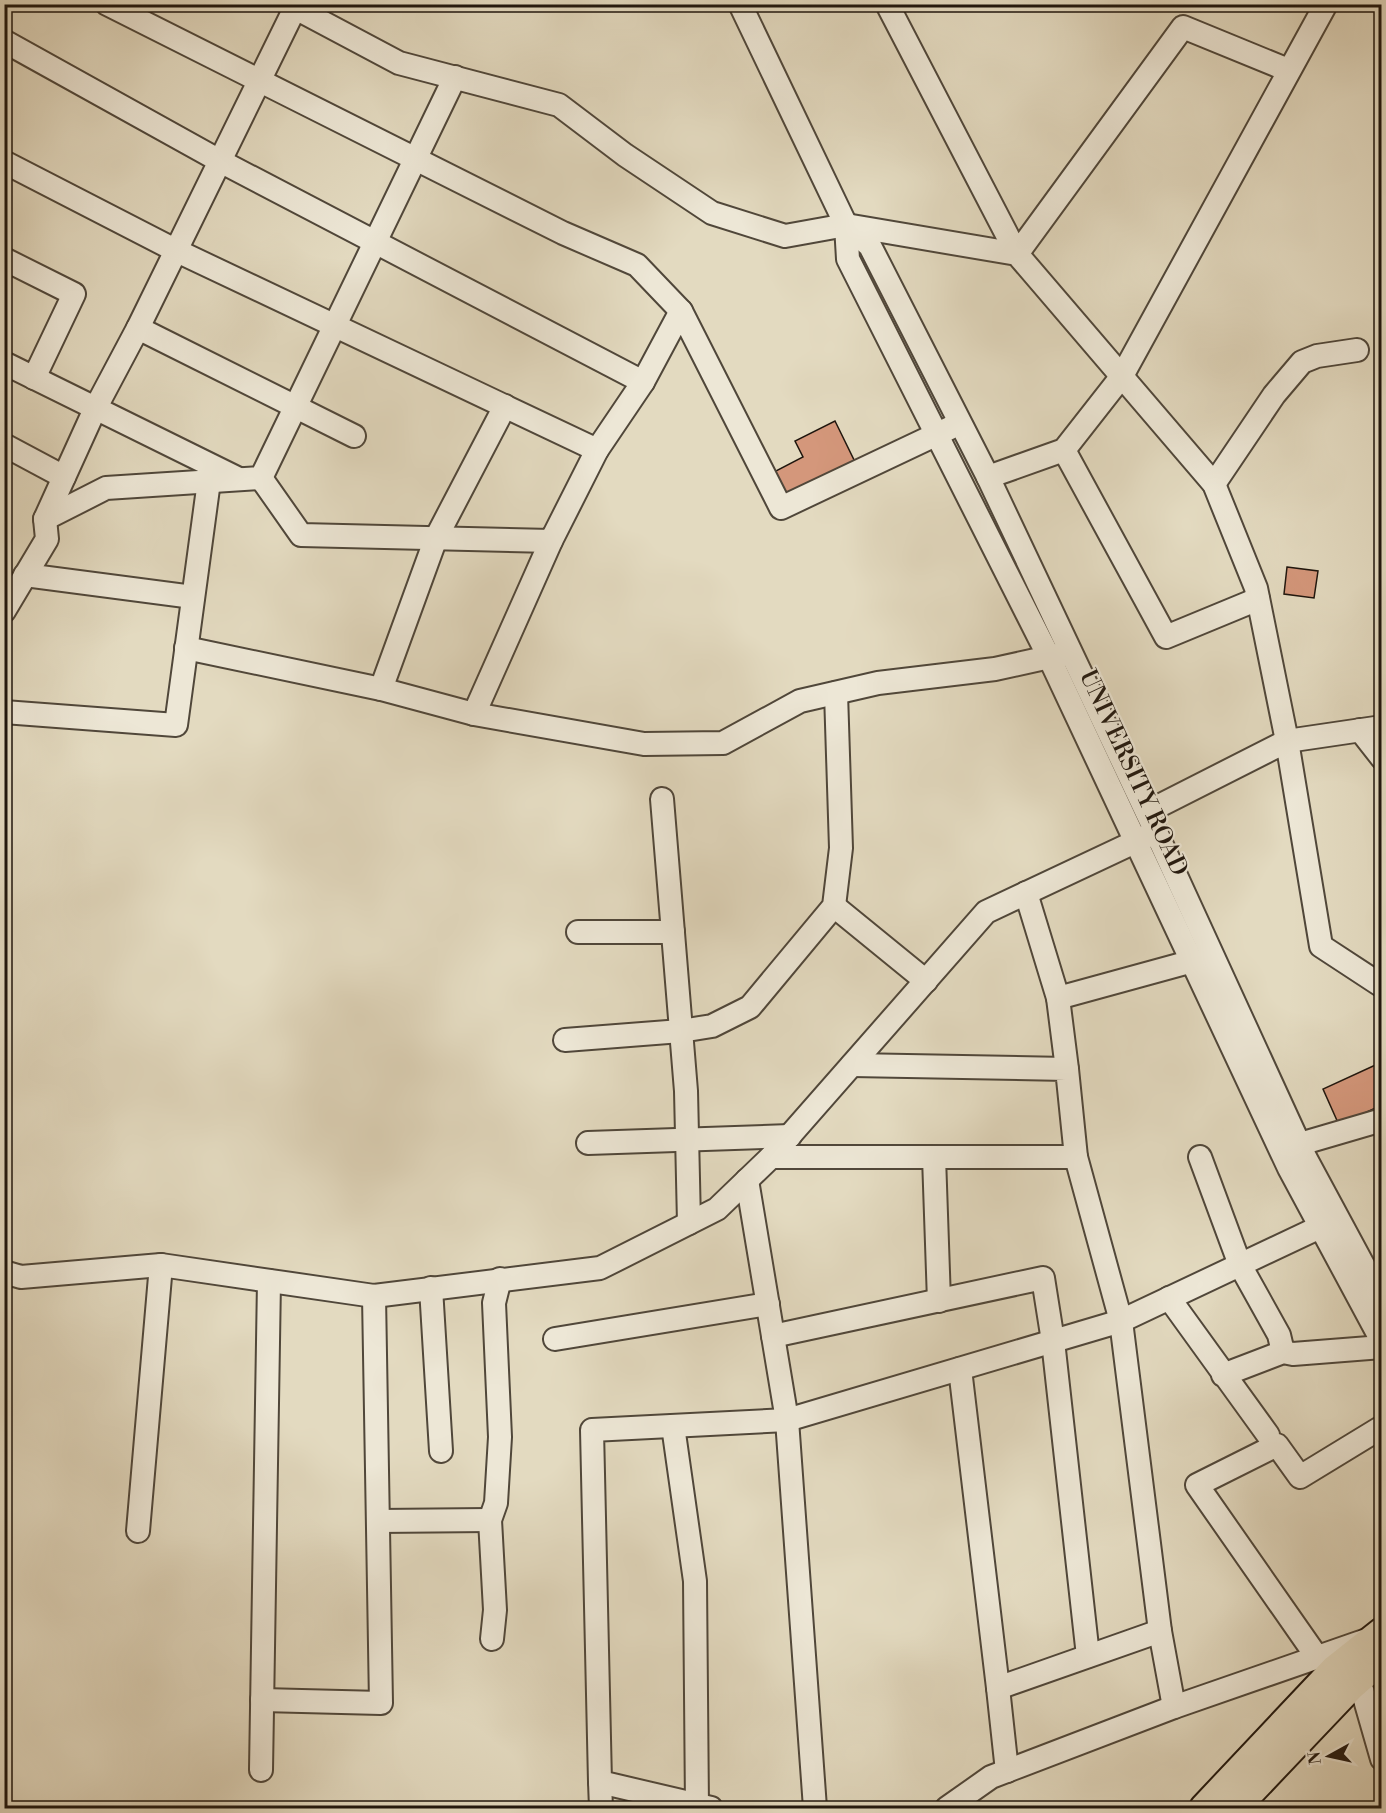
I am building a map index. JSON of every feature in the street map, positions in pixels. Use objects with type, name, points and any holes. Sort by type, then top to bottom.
[{"type":"main road","points":[[1235,1809],[1359,1678],[1378,1643]]},
{"type":"main road","points":[[1204,1809],[1334,1670],[1378,1643]]},
{"type":"street","points":[[107,4],[562,233],[637,265],[681,311],[781,508],[960,423]]},
{"type":"street","name":"UNIVERSITY ROAD","points":[[740,4],[846,225],[848,259],[938,433],[1151,822],[1300,1144],[1382,1300]]},
{"type":"street","points":[[887,4],[1017,254],[1214,484],[1258,598],[1287,741],[1321,946],[1382,986]]},
{"type":"street","points":[[988,477],[1064,450],[1122,376],[1326,4]]},
{"type":"street","points":[[4,610],[47,539],[45,519],[95,409],[260,83],[292,6],[399,63],[559,105],[625,155],[712,213],[785,236],[846,225],[1017,254]]},
{"type":"street","points":[[1017,254],[1183,27],[1288,70]]},
{"type":"street","points":[[4,41],[220,160],[644,382]]},
{"type":"street","points":[[251,479],[295,408],[455,77]]},
{"type":"street","points":[[4,162],[175,250],[597,450]]},
{"type":"street","name":"UNIVERSITY ROAD","points":[[846,225],[870,246],[988,477],[1135,844],[1193,961],[1289,1168],[1382,1341]]},
{"type":"street","points":[[4,259],[74,294],[34,378]]},
{"type":"street","points":[[474,714],[551,541],[597,450],[644,382],[681,311]]},
{"type":"street","points":[[138,328],[354,436]]},
{"type":"street","points":[[1214,484],[1274,395],[1302,362],[1317,356],[1357,350]]},
{"type":"street","points":[[4,363],[95,409],[251,479],[301,536],[551,541]]},
{"type":"street","points":[[381,689],[436,538],[505,406]]},
{"type":"street","points":[[6,450],[64,477]]},
{"type":"street","points":[[1064,450],[1166,637],[1258,598]]},
{"type":"street","points":[[45,519],[106,488],[251,479]]},
{"type":"street","points":[[4,712],[176,725],[208,482]]},
{"type":"street","points":[[25,575],[193,597]]},
{"type":"street","points":[[186,648],[381,689],[474,714],[644,744],[684,745],[723,743],[800,702],[878,682],[983,671],[1060,655]]},
{"type":"street","points":[[565,1040],[681,1031],[712,1026],[750,1007],[834,906],[841,848],[836,693]]},
{"type":"street","points":[[4,1272],[21,1277],[161,1265],[374,1296],[600,1268],[717,1209],[771,1157],[986,912],[1135,844],[1151,822],[1287,741],[1371,728],[1382,758]]},
{"type":"street","points":[[662,799],[681,1031],[689,1223]]},
{"type":"street","points":[[1026,893],[1058,998],[1076,1157],[1121,1321],[1160,1630],[1174,1707]]},
{"type":"street","points":[[834,906],[926,981]]},
{"type":"street","points":[[578,932],[673,932]]},
{"type":"street","points":[[1058,998],[1193,961]]},
{"type":"street","points":[[852,1065],[1067,1069]]},
{"type":"street","points":[[1300,1144],[1382,1120]]},
{"type":"street","points":[[588,1143],[687,1137],[790,1136]]},
{"type":"street","points":[[771,1157],[1076,1157]]},
{"type":"street","points":[[934,1157],[939,1301]]},
{"type":"street","points":[[1200,1157],[1240,1265],[1279,1335],[1283,1352]]},
{"type":"street","points":[[747,1180],[787,1420],[815,1809]]},
{"type":"street","points":[[601,1809],[592,1430],[787,1420],[1121,1321],[1320,1227]]},
{"type":"street","points":[[138,1531],[161,1265]]},
{"type":"street","points":[[773,1336],[1043,1278],[1053,1341],[1088,1656]]},
{"type":"street","points":[[492,1638],[495,1610],[490,1520],[496,1503],[500,1437],[494,1303],[500,1279]]},
{"type":"street","points":[[261,1770],[269,1281]]},
{"type":"street","points":[[431,1288],[441,1451]]},
{"type":"street","points":[[262,1700],[381,1702],[374,1296]]},
{"type":"street","points":[[1169,1298],[1268,1435]]},
{"type":"street","points":[[555,1339],[768,1304]]},
{"type":"street","points":[[1223,1375],[1283,1352],[1293,1354],[1382,1347]]},
{"type":"street","points":[[960,1369],[1006,1771]]},
{"type":"street","points":[[600,1782],[701,1807],[694,1581],[673,1426]]},
{"type":"street","points":[[1317,1657],[1197,1485],[1277,1445],[1300,1477],[1382,1427]]},
{"type":"street","points":[[378,1521],[490,1520]]},
{"type":"street","points":[[998,1688],[1160,1630]]},
{"type":"street","points":[[947,1809],[991,1777],[1006,1771],[1174,1707],[1317,1657],[1378,1643]]},
{"type":"street","points":[[1359,1678],[1382,1759]]},
{"type":"building","points":[[835,421],[856,464],[782,500],[770,474],[803,457],[795,441]]},
{"type":"building","points":[[1287,567],[1318,571],[1314,598],[1284,594]]},
{"type":"building","points":[[1382,1062],[1382,1105],[1339,1125],[1323,1089]]}]
